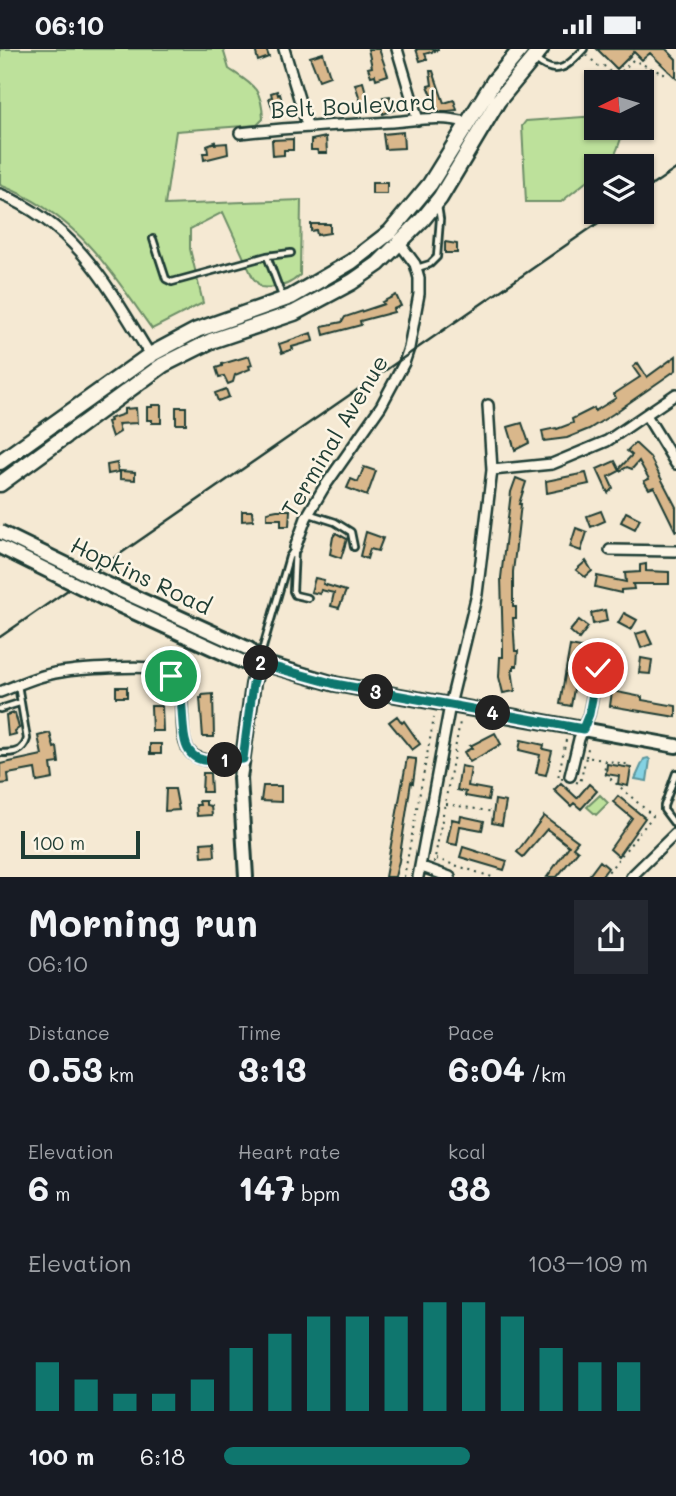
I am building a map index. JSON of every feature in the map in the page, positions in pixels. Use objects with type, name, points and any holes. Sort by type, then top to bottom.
[{"type":"main road","points":[[0,462],[7,454],[150,355],[197,330],[283,300],[321,281],[390,232],[430,184],[494,81],[529,51]]},
{"type":"main road","points":[[0,484],[158,368],[211,341],[294,313],[378,264],[400,244],[437,201],[529,51]]},
{"type":"main road","name":"Hopkins Road","points":[[0,532],[249,649],[259,663]]},
{"type":"main road","name":"Hopkins Road","points":[[0,547],[243,662],[259,663],[335,684],[676,746]]},
{"type":"main road","points":[[246,877],[240,778],[253,684],[259,663]]},
{"type":"street","points":[[284,49],[307,125]]},
{"type":"street","points":[[397,49],[418,120]]},
{"type":"street","name":"Belt Boulevard","points":[[240,133],[307,125],[418,120],[456,120],[467,123]]},
{"type":"street","points":[[0,194],[46,219],[80,248],[105,281],[158,368]]},
{"type":"street","points":[[390,232],[416,268]]},
{"type":"street","name":"Terminal Avenue","points":[[295,548],[309,513],[323,489],[381,406],[404,363],[419,294],[416,268]]},
{"type":"street","points":[[492,470],[552,464],[607,442],[676,394]]},
{"type":"street","points":[[450,877],[420,872],[450,705],[477,594],[492,470],[488,405]]},
{"type":"street","points":[[646,415],[676,464]]},
{"type":"street","points":[[610,550],[676,551]]},
{"type":"street","points":[[570,776],[589,714],[598,668],[607,654]]},
{"type":"street","points":[[0,692],[61,672],[156,669],[171,676],[180,689],[187,749],[193,755],[207,760],[243,759]]},
{"type":"street","points":[[631,877],[676,833]]},
{"type":"lane","points":[[529,51],[544,66],[556,69],[568,65],[584,49]]},
{"type":"lane","points":[[416,268],[430,264],[437,257],[440,219],[437,201]]},
{"type":"lane","points":[[153,239],[166,279],[172,282],[267,255],[291,253]]},
{"type":"lane","points":[[267,255],[283,300]]},
{"type":"lane","points":[[309,513],[343,526],[351,532],[354,547]]},
{"type":"lane","points":[[295,548],[293,591],[295,596],[308,598]]},
{"type":"lane","name":"Terminal Avenue","points":[[259,663],[268,624],[289,557],[295,548]]},
{"type":"lane","points":[[0,753],[20,751],[25,747],[27,739],[18,685]]},
{"type":"lane","points":[[0,709],[19,703]]},
{"type":"lane","points":[[676,773],[664,810],[676,826]]},
{"type":"path","points":[[587,55],[598,66],[604,66],[610,72],[621,72],[633,60],[666,75],[669,71]]},
{"type":"path","points":[[404,877],[434,718]]},
{"type":"path","points":[[433,867],[460,722]]},
{"type":"path","points":[[430,739],[438,740]]},
{"type":"path","points":[[566,740],[558,778],[580,783],[589,744]]},
{"type":"path","points":[[586,757],[631,765]]},
{"type":"path","points":[[604,877],[653,815],[604,773],[606,761]]},
{"type":"path","points":[[445,804],[494,812]]},
{"type":"path","points":[[435,859],[492,877]]},
{"type":"green space","points":[[0,49],[223,49],[229,69],[255,88],[261,100],[263,119],[257,125],[176,131],[165,205],[301,200],[300,275],[282,286],[261,287],[253,278],[223,212],[190,229],[190,249],[203,303],[152,329],[88,244],[49,211],[0,185]]},
{"type":"green space","points":[[584,117],[584,140],[620,140],[615,154],[584,154],[584,183],[561,202],[526,202],[522,126],[526,121]]},
{"type":"green space","points":[[600,795],[608,803],[596,815],[587,807]]},
{"type":"water","points":[[648,758],[647,781],[635,779],[644,759]]},
{"type":"building","points":[[255,49],[266,49],[269,57],[258,61]]},
{"type":"building","points":[[368,49],[379,49],[388,75],[376,79],[375,75],[371,76]]},
{"type":"building","points":[[416,49],[438,50],[425,54],[427,59],[420,61]]},
{"type":"building","points":[[597,49],[666,49],[676,59],[676,78],[650,53],[642,60],[634,52],[617,69]]},
{"type":"building","points":[[323,53],[330,76],[319,80],[310,57]]},
{"type":"building","points":[[430,71],[433,71],[444,103],[454,100],[457,110],[439,112],[428,86],[432,85]]},
{"type":"building","points":[[363,82],[370,107],[363,109],[355,84]]},
{"type":"building","points":[[277,91],[285,113],[275,116],[269,98],[272,97],[271,93]]},
{"type":"building","points":[[390,96],[391,101],[398,101],[400,108],[383,114],[380,104],[385,102],[383,97]]},
{"type":"building","points":[[403,132],[404,148],[385,149],[383,134]]},
{"type":"building","points":[[326,137],[327,153],[311,150],[311,140]]},
{"type":"building","points":[[293,139],[293,150],[284,150],[284,155],[273,156],[272,140]]},
{"type":"building","points":[[215,142],[227,143],[228,154],[204,160],[203,153],[208,153],[207,145]]},
{"type":"building","points":[[372,183],[387,183],[387,194],[372,194]]},
{"type":"building","points":[[311,224],[330,224],[330,233],[317,235],[316,230],[311,231]]},
{"type":"building","points":[[445,242],[457,244],[457,253],[445,253]]},
{"type":"building","points":[[396,295],[401,306],[393,309],[394,312],[324,335],[322,326],[342,322],[345,317],[384,304],[382,302]]},
{"type":"building","points":[[311,333],[313,341],[282,353],[279,344]]},
{"type":"building","points":[[249,356],[252,365],[249,366],[250,369],[235,375],[233,382],[228,384],[224,376],[219,377],[216,368]]},
{"type":"building","points":[[676,356],[676,370],[613,414],[589,429],[567,438],[544,441],[542,431],[573,423],[572,419],[594,408],[595,411],[616,398],[614,394],[640,377],[633,367],[638,363],[647,377]]},
{"type":"building","points":[[226,389],[229,397],[218,401],[215,393]]},
{"type":"building","points":[[161,405],[161,423],[147,420],[147,407]]},
{"type":"building","points":[[176,407],[186,407],[186,424],[176,424]]},
{"type":"building","points":[[136,408],[137,423],[118,424],[120,432],[112,437],[107,422],[109,419],[124,414],[124,409]]},
{"type":"building","points":[[522,423],[529,443],[515,450],[508,427]]},
{"type":"building","points":[[635,443],[650,457],[676,507],[676,532],[654,487],[649,489],[644,481],[649,479],[639,461],[632,469],[627,467],[608,477],[613,488],[608,493],[597,469],[615,461],[619,469],[632,455],[627,451]]},
{"type":"building","points":[[117,463],[118,472],[108,474],[107,465]]},
{"type":"building","points":[[364,467],[376,471],[367,496],[347,488],[351,479],[358,482]]},
{"type":"building","points":[[120,471],[135,472],[135,480],[120,479]]},
{"type":"building","points":[[586,473],[589,484],[547,493],[546,481]]},
{"type":"building","points":[[516,478],[526,482],[519,504],[513,572],[513,607],[516,607],[516,618],[513,618],[515,651],[518,651],[517,666],[512,669],[515,691],[503,693],[499,677],[500,657],[503,657],[501,578],[511,492]]},
{"type":"building","points":[[290,510],[289,526],[281,526],[281,519],[267,519],[267,512]]},
{"type":"building","points":[[242,511],[252,511],[253,520],[242,521]]},
{"type":"building","points":[[601,511],[605,521],[591,527],[587,516]]},
{"type":"building","points":[[626,512],[640,519],[635,529],[621,522]]},
{"type":"building","points":[[576,528],[587,532],[581,551],[570,547]]},
{"type":"building","points":[[366,532],[383,538],[378,551],[370,549],[367,559],[360,556]]},
{"type":"building","points":[[336,533],[347,539],[341,558],[330,554]]},
{"type":"building","points":[[586,561],[592,571],[585,577],[576,570]]},
{"type":"building","points":[[646,564],[646,571],[669,572],[669,584],[633,584],[634,589],[621,590],[621,593],[595,587],[597,576],[626,582],[625,573],[640,572],[640,565]]},
{"type":"building","points":[[315,578],[324,580],[323,584],[346,591],[339,608],[331,606],[334,593],[321,590],[320,594],[311,592]]},
{"type":"building","points":[[605,610],[607,621],[593,624],[591,613]]},
{"type":"building","points":[[624,613],[637,620],[631,630],[618,623]]},
{"type":"building","points":[[579,620],[588,627],[579,639],[570,631]]},
{"type":"building","points":[[646,631],[652,644],[641,648],[636,634]]},
{"type":"building","points":[[570,646],[581,648],[571,706],[560,704]]},
{"type":"building","points":[[641,658],[652,660],[650,674],[639,673]]},
{"type":"building","points":[[116,687],[127,687],[127,697],[116,697]]},
{"type":"building","points":[[612,691],[676,706],[676,717],[610,706]]},
{"type":"building","points":[[213,694],[214,737],[203,737],[200,698],[202,695]]},
{"type":"building","points":[[151,706],[162,706],[163,731],[152,731]]},
{"type":"building","points":[[15,713],[19,728],[15,731],[16,734],[8,736],[6,715]]},
{"type":"building","points":[[397,716],[402,723],[404,721],[420,744],[412,750],[389,722]]},
{"type":"building","points":[[50,733],[54,748],[57,747],[59,763],[51,764],[53,779],[37,782],[35,769],[8,774],[9,783],[0,784],[0,764],[42,755],[38,736]]},
{"type":"building","points":[[495,733],[501,744],[470,762],[464,752]]},
{"type":"building","points":[[521,740],[544,745],[543,749],[552,751],[546,775],[536,773],[540,755],[519,750]]},
{"type":"building","points":[[150,744],[161,744],[161,754],[150,754]]},
{"type":"building","points":[[407,758],[416,759],[416,762],[399,861],[395,877],[385,877]]},
{"type":"building","points":[[607,764],[631,768],[628,786],[618,784],[619,776],[606,774]]},
{"type":"building","points":[[461,766],[471,768],[468,786],[490,790],[488,800],[465,796],[466,792],[457,790]]},
{"type":"building","points":[[203,773],[210,773],[211,792],[202,792]]},
{"type":"building","points":[[561,783],[577,798],[589,784],[597,791],[581,809],[574,803],[571,806],[554,790]]},
{"type":"building","points":[[263,786],[281,786],[281,802],[261,801]]},
{"type":"building","points":[[166,789],[175,789],[179,810],[165,811]]},
{"type":"building","points":[[618,796],[645,818],[618,856],[610,849],[632,818],[613,802]]},
{"type":"building","points":[[495,800],[506,802],[502,825],[492,823]]},
{"type":"building","points":[[199,801],[206,801],[206,805],[211,806],[212,815],[197,816],[196,805],[200,805]]},
{"type":"building","points":[[461,816],[484,821],[482,830],[460,826],[457,845],[447,843],[452,819],[460,821]]},
{"type":"building","points":[[544,816],[578,841],[573,847],[578,851],[557,877],[547,877],[569,846],[547,829],[523,857],[517,852]]},
{"type":"building","points":[[214,842],[215,856],[202,857],[201,843]]},
{"type":"building","points":[[463,847],[507,861],[504,870],[460,857]]},
{"type":"building","points":[[600,861],[608,868],[601,877],[588,877]]},
{"type":"railway","points":[[654,184],[676,169]]},
{"type":"railway","points":[[0,637],[597,224]]},
{"type":"route","points":[[171,676],[180,689],[187,749],[199,759],[207,760],[243,759],[253,684],[259,663],[335,684],[583,729],[589,714],[598,668]]}]
